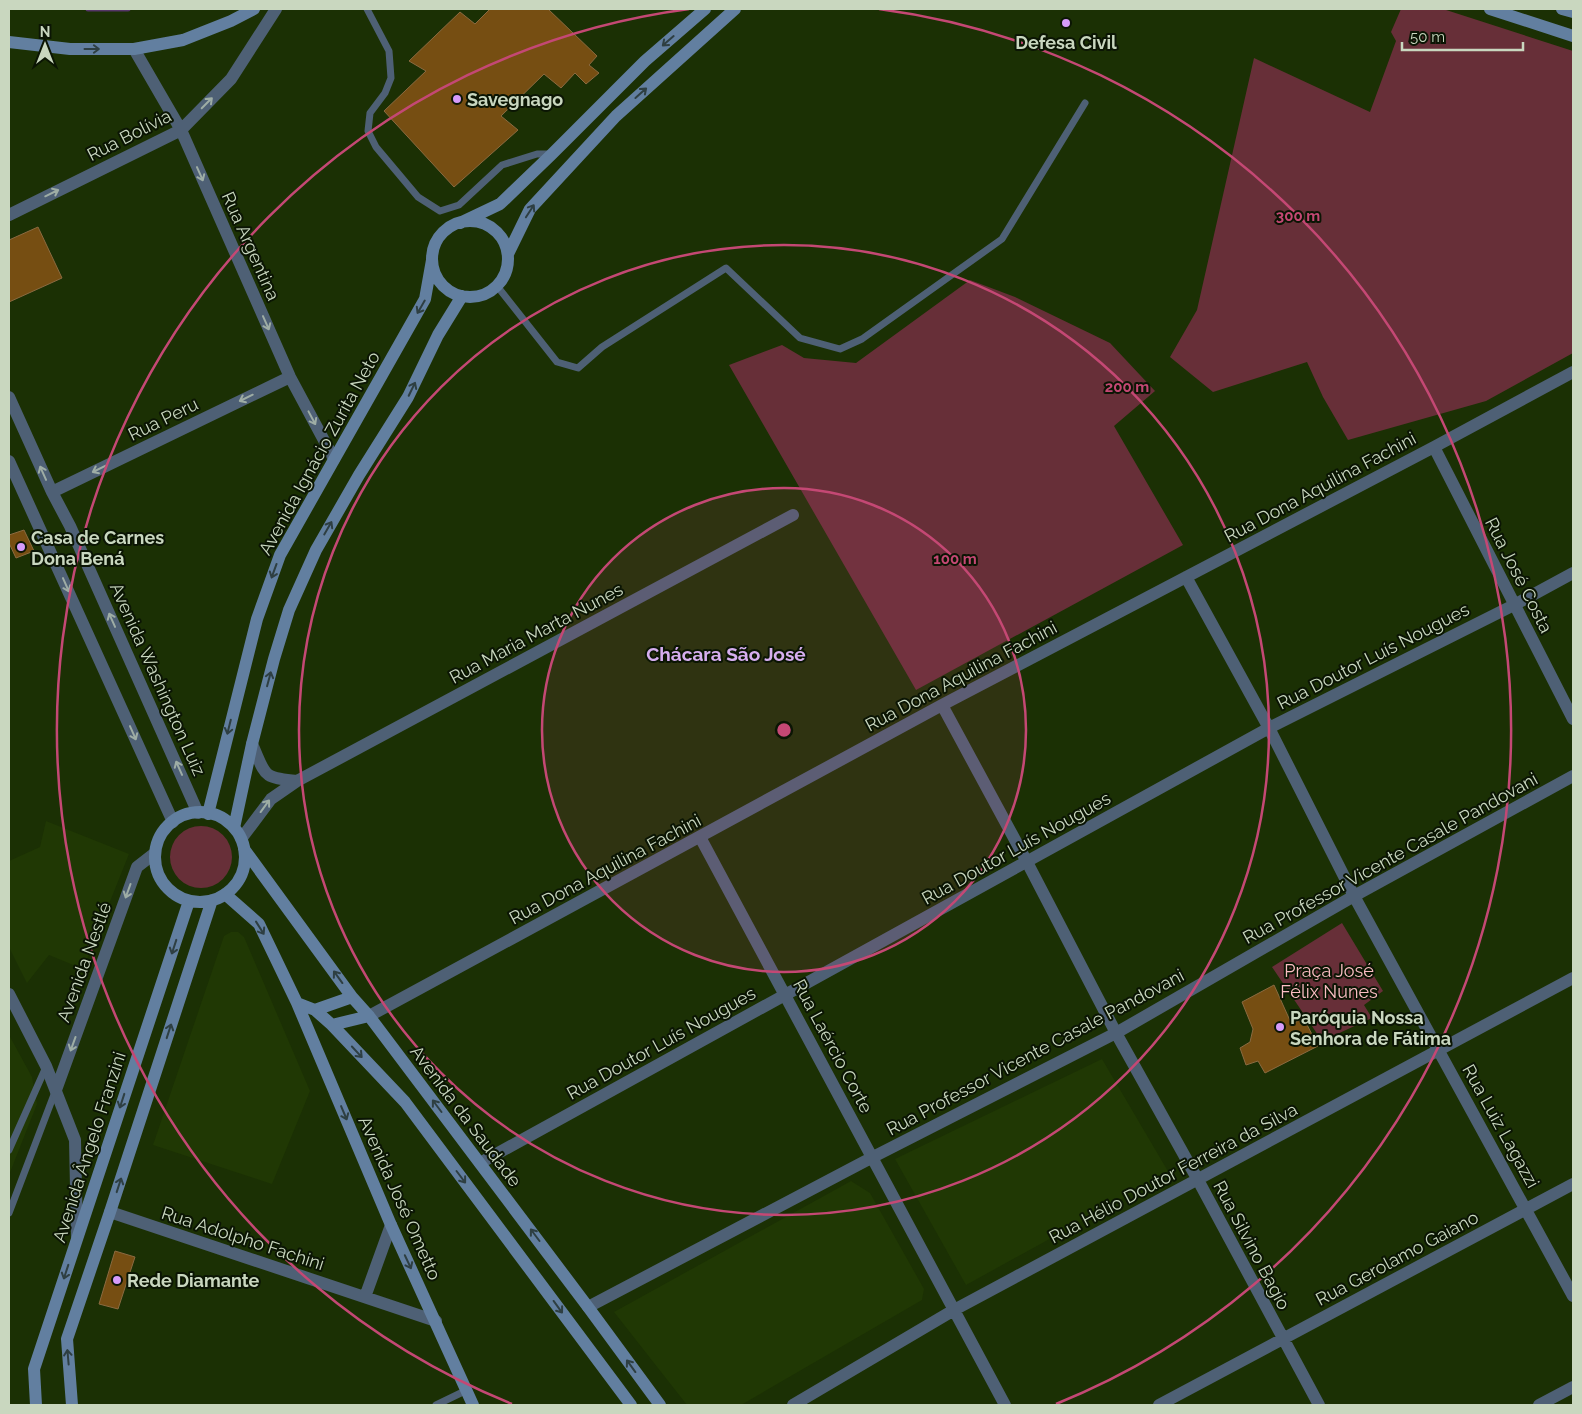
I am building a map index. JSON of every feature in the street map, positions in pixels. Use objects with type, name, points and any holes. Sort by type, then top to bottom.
[{"type":"main road","points":[[9,42],[70,49],[134,49],[183,40],[231,21],[254,9]]},
{"type":"main road","points":[[460,223],[473,222],[485,225],[496,232],[504,242],[508,254],[508,264],[504,276],[497,286],[486,294],[475,297],[462,296],[450,292],[441,283],[434,272],[432,260],[434,247],[440,236],[449,228],[500,204],[645,61],[705,9]]},
{"type":"main road","points":[[508,254],[530,209],[609,123],[735,9]]},
{"type":"main road","points":[[1490,9],[1573,36]]},
{"type":"main road","points":[[1562,9],[1573,12]]},
{"type":"main road","name":"Avenida Ignácio Zurita Neto","points":[[203,813],[256,619],[280,556],[425,299],[432,260]]},
{"type":"main road","points":[[240,839],[223,819],[203,813],[189,814],[173,822],[164,830],[158,841],[155,852],[160,878],[167,888],[177,896],[189,901],[201,902],[212,900],[225,894],[235,885],[242,874],[244,862],[240,839],[252,744],[274,658],[290,610],[316,550],[359,475],[408,397],[438,335],[462,296]]},
{"type":"main road","name":"Avenida da Saudade","points":[[240,839],[352,998],[369,1016],[660,1405]]},
{"type":"main road","points":[[225,894],[259,924],[298,1003],[315,1010],[332,1025],[404,1102],[631,1405]]},
{"type":"main road","points":[[72,1405],[66,1339],[110,1212],[212,900]]},
{"type":"main road","name":"Avenida Ângelo Franzini","points":[[36,1405],[34,1370],[189,901]]},
{"type":"main road","points":[[315,1010],[352,998]]},
{"type":"main road","name":"Avenida José Ometto","points":[[298,1003],[391,1224],[473,1405]]},
{"type":"main road","points":[[332,1025],[369,1016]]},
{"type":"street","name":"Rua Bolívia","points":[[9,215],[181,130],[231,79],[276,9]]},
{"type":"street","name":"Rua Argentina","points":[[134,49],[181,130],[290,377],[334,459]]},
{"type":"street","name":"Rua Dona Aquilina Fachini","points":[[369,1016],[942,705],[1573,372]]},
{"type":"street","name":"Rua Peru","points":[[52,492],[290,377]]},
{"type":"street","name":"Avenida Washington Luiz","points":[[9,397],[203,813]]},
{"type":"street","name":"Rua José Costa","points":[[1434,447],[1573,719]]},
{"type":"street","points":[[9,461],[173,822]]},
{"type":"street","name":"Rua Maria Marta Nunes","points":[[240,839],[271,799],[297,781],[793,515]]},
{"type":"street","name":"Rua Doutor Luís Nougues","points":[[480,1163],[1269,728],[1514,605],[1573,573]]},
{"type":"street","name":"Rua Luiz Lagazzi","points":[[1186,577],[1269,728],[1354,896],[1573,1296]]},
{"type":"street","name":"Rua Silvino Bagio","points":[[942,705],[1027,862],[1116,1034],[1198,1180],[1319,1405]]},
{"type":"street","points":[[252,744],[266,774],[275,779],[297,781]]},
{"type":"street","name":"Rua Professor Vicente Casale Pandovani","points":[[588,1307],[873,1157],[1116,1034],[1354,896],[1573,776]]},
{"type":"street","name":"Rua Laércio Corte","points":[[700,837],[1005,1405]]},
{"type":"street","name":"Avenida Nestlé","points":[[56,1090],[137,867],[155,852]]},
{"type":"street","name":"Rua Hélio Doutor Ferreira da Silva","points":[[793,1405],[954,1310],[1573,978]]},
{"type":"street","points":[[9,994],[46,1066],[75,1140],[77,1238]]},
{"type":"street","name":"Rua Gerolamo Gaiano","points":[[1159,1405],[1573,1184]]},
{"type":"street","name":"Rua Adolpho Fachini","points":[[110,1212],[436,1321]]},
{"type":"street","points":[[365,1297],[391,1224]]},
{"type":"street","points":[[1539,1405],[1573,1387]]},
{"type":"lane","points":[[367,9],[389,51],[391,78],[385,93],[370,113],[368,131],[376,148],[418,197],[440,211],[459,205],[502,166],[537,154],[552,154]]},
{"type":"lane","points":[[497,286],[557,362],[578,368],[602,347],[726,268],[800,338],[840,349],[862,339],[1002,239],[1084,103]]},
{"type":"lane","points":[[9,1150],[46,1066]]},
{"type":"lane","points":[[9,1213],[56,1090]]},
{"type":"lane","points":[[436,1405],[467,1390]]},
{"type":"shaded area","points":[[46,821],[129,854],[83,969],[49,955],[27,983],[9,947],[9,861],[40,847]]},
{"type":"shaded area","points":[[231,932],[238,932],[244,937],[310,1091],[272,1184],[153,1145],[224,936]]},
{"type":"shaded area","points":[[9,1035],[32,1077],[37,1104],[9,1175]]},
{"type":"shaded area","points":[[1102,1059],[1169,1173],[966,1285],[895,1159]]},
{"type":"shaded area","points":[[851,1181],[870,1193],[924,1289],[922,1300],[741,1405],[687,1405],[614,1312]]},
{"type":"green space","points":[[1401,9],[1443,9],[1573,51],[1573,353],[1486,401],[1348,440],[1323,397],[1307,362],[1213,392],[1170,357],[1197,310],[1254,58],[1370,112],[1396,41],[1391,32]]},
{"type":"green space","points":[[970,280],[1015,297],[1110,343],[1155,391],[1114,426],[1183,545],[916,690],[729,365],[782,345],[804,358],[856,363]]},
{"type":"green space","points":[[195,826],[207,826],[223,835],[230,845],[232,857],[230,869],[223,879],[207,888],[195,888],[184,883],[175,874],[170,863],[170,851],[175,840],[184,831]]},
{"type":"green space","name":"Praça José Félix Nunes","points":[[1342,923],[1383,991],[1364,1005],[1372,1018],[1322,1041],[1272,967]]},
{"type":"building","name":"Savegnago","points":[[490,9],[548,9],[597,56],[589,65],[599,73],[586,84],[575,73],[561,88],[544,74],[501,116],[518,130],[454,187],[384,111],[426,71],[409,61],[460,12],[475,24]]},
{"type":"building","points":[[38,227],[62,278],[9,302],[9,240]]},
{"type":"building","name":"Casa de Carnes Dona Bená","points":[[24,530],[34,551],[16,558],[9,543],[9,535]]},
{"type":"building","name":"Paróquia Nossa Senhora de Fátima","points":[[1274,985],[1292,1025],[1303,1017],[1318,1046],[1265,1073],[1258,1061],[1246,1065],[1240,1048],[1250,1042],[1253,1029],[1242,1002]]},
{"type":"building","name":"Rede Diamante","points":[[115,1251],[135,1257],[118,1309],[99,1304]]},
{"type":"waterway","points":[[88,9],[128,9]]},
{"type":"place","name":"Defesa Civil","points":[[1066,23]]},
{"type":"place","name":"Savegnago","points":[[457,99]]},
{"type":"place","name":"Casa de Carnes Dona Bená","points":[[21,547]]},
{"type":"place","name":"Paróquia Nossa Senhora de Fátima","points":[[1280,1027]]},
{"type":"place","name":"Rede Diamante","points":[[117,1280]]},
{"type":"district","name":"Chácara São José","points":[[726,654]]}]
